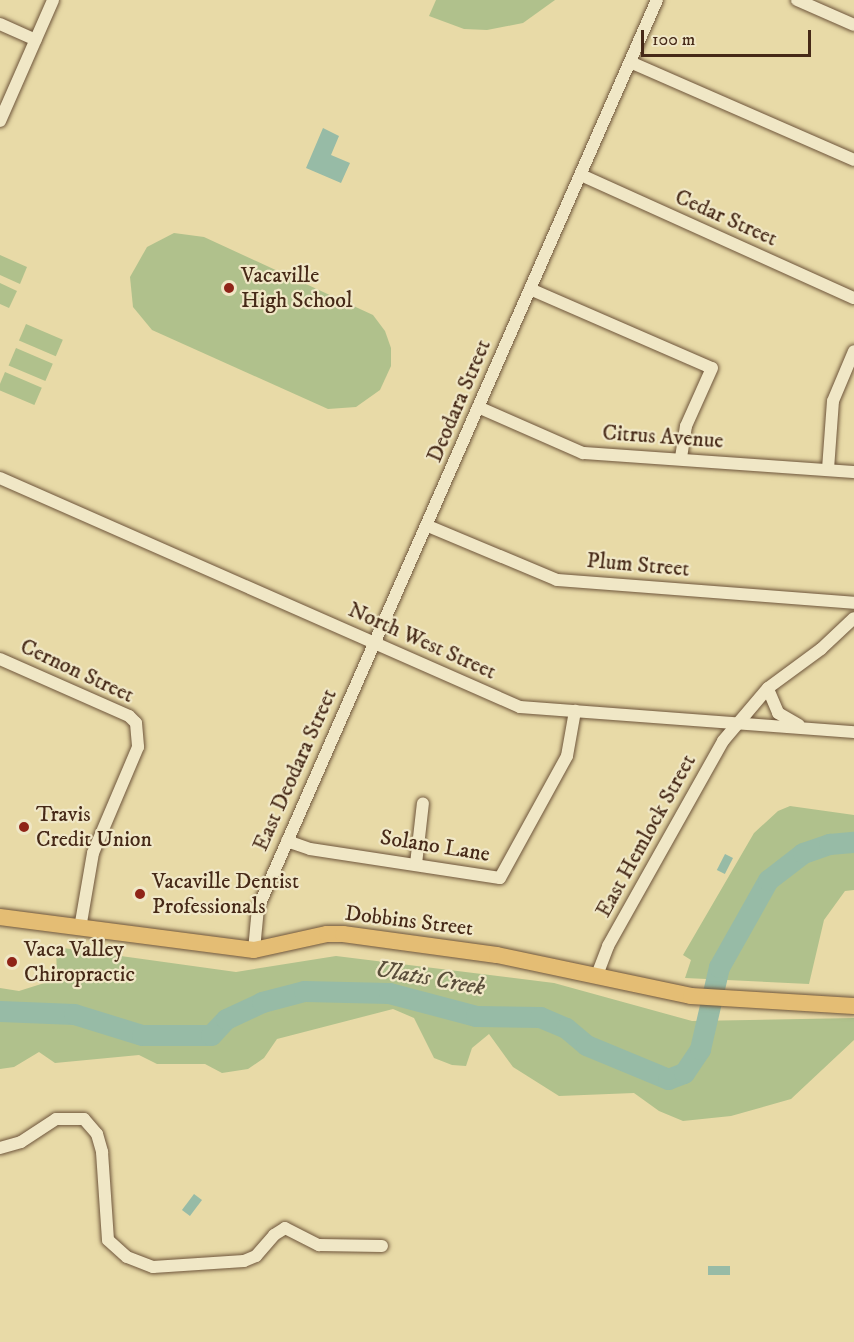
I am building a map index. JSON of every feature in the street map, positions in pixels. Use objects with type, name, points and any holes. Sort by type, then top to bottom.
[{"type":"main road","name":"Dobbins Street","points":[[0,917],[254,950],[327,934],[344,934],[497,955],[691,996],[742,1002],[854,1006]]},
{"type":"street","points":[[0,122],[53,0]]},
{"type":"street","name":"Deodara Street","points":[[374,643],[428,526],[657,0]]},
{"type":"street","points":[[797,0],[854,25]]},
{"type":"street","points":[[0,24],[36,40]]},
{"type":"street","points":[[630,62],[854,160]]},
{"type":"street","name":"Cedar Street","points":[[581,175],[854,298]]},
{"type":"street","points":[[530,289],[712,369],[686,426],[681,459]]},
{"type":"street","points":[[828,470],[833,400],[854,351]]},
{"type":"street","name":"Citrus Avenue","points":[[478,407],[583,453],[854,472]]},
{"type":"street","name":"North West Street","points":[[0,478],[520,707],[854,732]]},
{"type":"street","name":"Plum Street","points":[[428,526],[557,580],[854,603]]},
{"type":"street","name":"East Hemlock Street","points":[[597,975],[608,946],[737,722],[768,689],[821,649],[854,618]]},
{"type":"street","name":"East Deodara Street","points":[[254,950],[258,908],[374,643]]},
{"type":"street","name":"Cernon Street","points":[[0,659],[129,716],[136,723],[138,747],[93,853],[80,928]]},
{"type":"street","points":[[768,689],[783,718],[811,729]]},
{"type":"street","name":"Solano Lane","points":[[287,841],[310,849],[500,878],[567,756],[575,711]]},
{"type":"street","points":[[416,864],[423,803]]},
{"type":"street","points":[[0,1148],[21,1142],[56,1119],[84,1119],[97,1134],[102,1152],[108,1240],[127,1257],[153,1267],[244,1261],[256,1256],[274,1235],[285,1228],[319,1245],[382,1246]]},
{"type":"shaded area","points":[[436,0],[555,0],[523,23],[487,30],[464,29],[429,16]]},
{"type":"shaded area","points":[[323,128],[339,136],[331,155],[350,163],[341,183],[306,168]]},
{"type":"shaded area","points":[[174,233],[204,237],[373,315],[385,331],[391,348],[391,366],[380,390],[356,407],[328,409],[152,330],[133,307],[130,277],[147,247]]},
{"type":"shaded area","points":[[0,255],[27,267],[20,284],[0,275]]},
{"type":"shaded area","points":[[0,283],[17,291],[9,308],[0,304]]},
{"type":"shaded area","points":[[26,324],[63,340],[56,356],[19,341]]},
{"type":"shaded area","points":[[16,348],[53,364],[45,381],[9,365]]},
{"type":"shaded area","points":[[5,372],[42,388],[34,405],[0,391]]},
{"type":"shaded area","points":[[790,806],[854,815],[854,890],[845,891],[824,920],[809,984],[685,978],[691,960],[683,955],[754,833],[778,811]]},
{"type":"shaded area","points":[[725,854],[733,858],[725,874],[717,870]]},
{"type":"shaded area","points":[[56,947],[236,972],[336,956],[554,983],[692,1021],[854,1018],[854,1040],[791,1099],[731,1116],[683,1121],[659,1111],[634,1093],[559,1096],[513,1067],[489,1034],[472,1048],[466,1066],[452,1065],[434,1058],[414,1018],[393,1009],[277,1039],[264,1058],[248,1069],[222,1073],[205,1064],[157,1064],[139,1055],[55,1063],[39,1052],[14,1067],[0,1069],[0,988],[19,991],[57,979]]},
{"type":"shaded area","points":[[194,1194],[202,1200],[190,1216],[182,1210]]},
{"type":"shaded area","points":[[708,1266],[730,1266],[730,1275],[708,1275]]},
{"type":"waterway","name":"Ulatis Creek","points":[[0,1011],[74,1014],[142,1035],[211,1035],[226,1019],[262,1002],[304,991],[389,993],[476,1016],[540,1017],[566,1028],[586,1045],[668,1079],[684,1073],[700,1049],[719,967],[768,880],[803,853],[829,844],[854,842]]},
{"type":"place","name":"Vacaville High School","points":[[229,288]]},
{"type":"place","name":"Travis Credit Union","points":[[24,827]]},
{"type":"place","name":"Vacaville Dentist Professionals","points":[[140,894]]},
{"type":"place","name":"Vaca Valley Chiropractic","points":[[12,962]]}]
